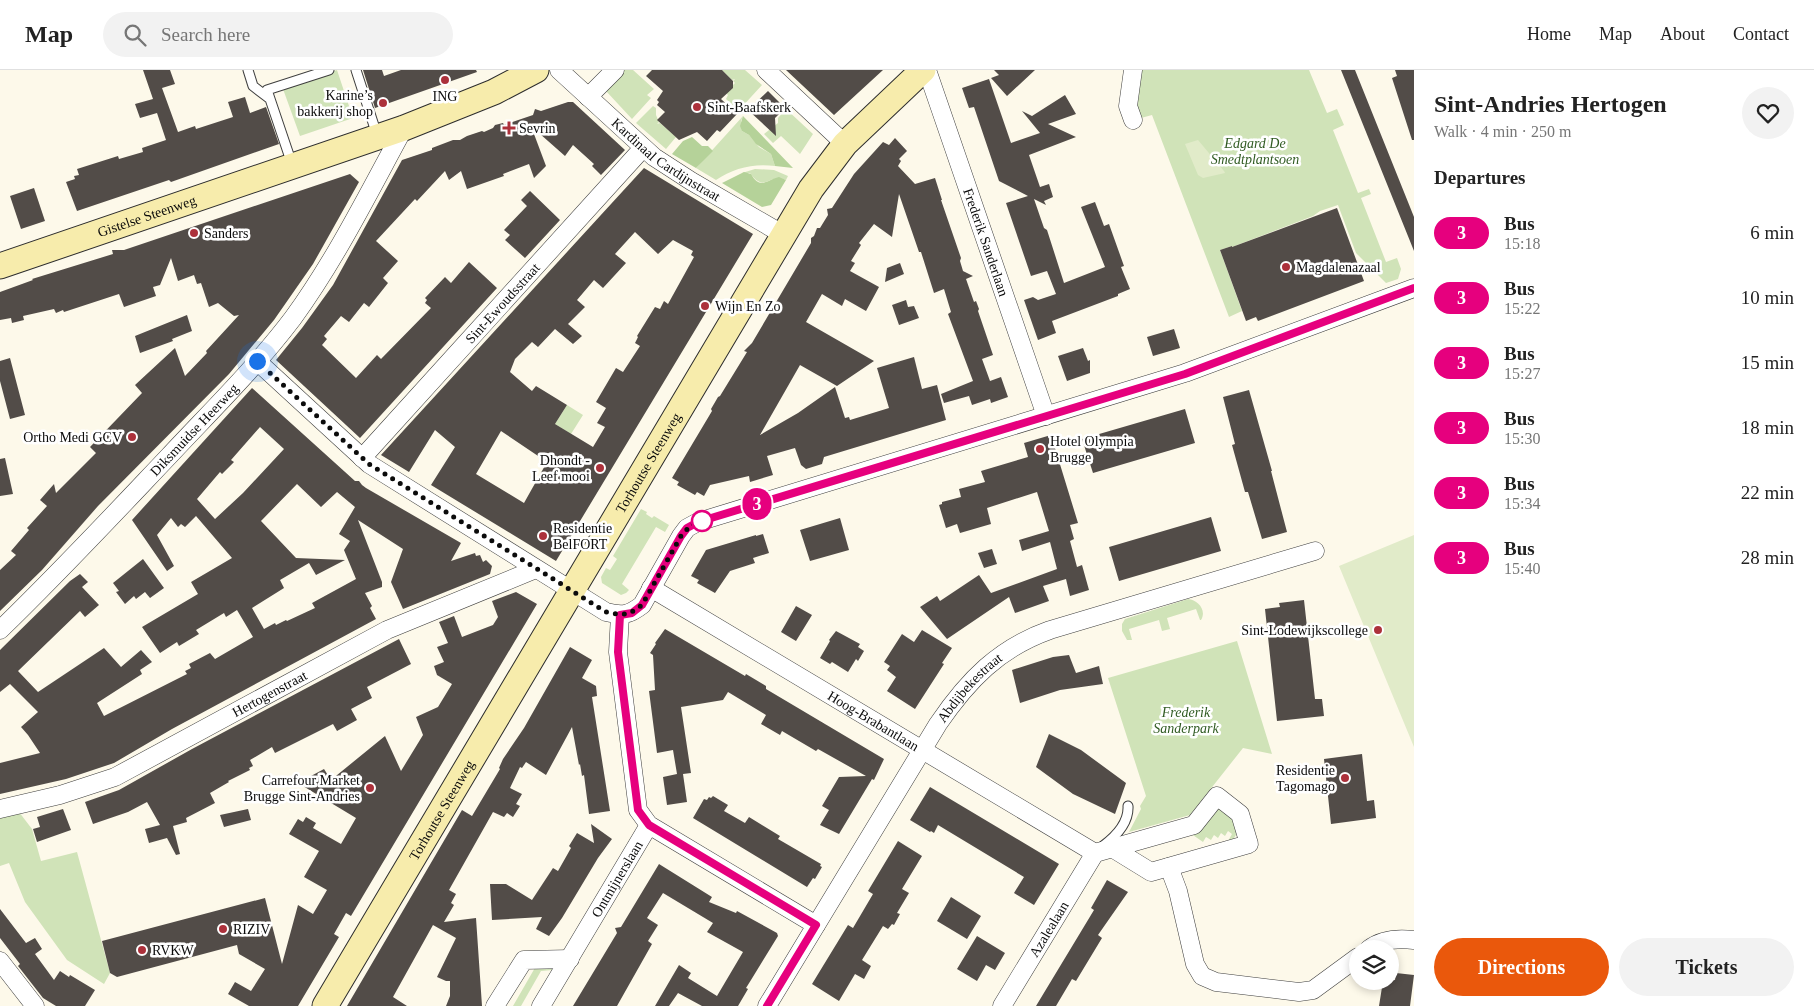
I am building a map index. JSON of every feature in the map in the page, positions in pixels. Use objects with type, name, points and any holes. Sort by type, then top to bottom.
[{"type":"main road","name":"Gistelse Steenweg","points":[[0,266],[378,138],[494,92],[536,70]]},
{"type":"main road","name":"Torhoutse Steenweg","points":[[325,1006],[811,189],[846,144],[923,70]]},
{"type":"street","name":"Kardinaal Cardijnstraat","points":[[559,70],[654,157],[691,181],[784,235]]},
{"type":"street","points":[[588,97],[614,70]]},
{"type":"street","points":[[766,70],[846,144]]},
{"type":"street","name":"Frederik Sanderlaan","points":[[927,70],[1046,416]]},
{"type":"street","points":[[1133,70],[1128,106],[1133,120]]},
{"type":"street","name":"Diksmuidse Heerweg","points":[[0,630],[81,549],[257,361],[292,319],[313,288],[404,128]]},
{"type":"street","name":"Sint-Ewoudsstraat","points":[[362,458],[643,148]]},
{"type":"street","points":[[257,361],[362,458],[606,612],[620,615],[632,613],[642,605],[681,536],[687,528],[698,522],[1185,374],[1414,288]]},
{"type":"street","name":"Abdijbekestraat","points":[[767,1006],[956,696],[994,659],[1015,645],[1050,630],[1315,552]]},
{"type":"street","name":"Hertogenstraat","points":[[0,809],[60,795],[115,777],[387,630],[536,569]]},
{"type":"street","name":"Hoog-Brabantlaan","points":[[652,588],[1095,852]]},
{"type":"street","name":"Ontmijnerslaan","points":[[541,1006],[649,825],[638,810],[618,652],[620,615]]},
{"type":"street","points":[[1095,852],[1194,825],[1217,796],[1240,814],[1249,844],[1151,872],[1112,848]]},
{"type":"street","points":[[649,825],[816,925]]},
{"type":"street","name":"Azalealaan","points":[[1002,1006],[1095,852]]},
{"type":"street","points":[[1169,867],[1178,891],[1195,964],[1202,976],[1216,982],[1299,992],[1313,990],[1349,964]]},
{"type":"street","points":[[1389,940],[1400,938],[1414,940]]},
{"type":"street","points":[[495,1006],[524,960],[570,959]]},
{"type":"street","points":[[0,961],[35,1006]]},
{"type":"lane","points":[[248,70],[253,86],[270,99]]},
{"type":"lane","points":[[293,167],[268,90],[328,70]]},
{"type":"lane","points":[[356,70],[378,138]]},
{"type":"lane","points":[[1095,852],[1116,835],[1128,816],[1128,806]]},
{"type":"green space","points":[[337,70],[353,118],[300,136],[283,89]]},
{"type":"green space","points":[[624,70],[633,70],[654,89],[647,95],[651,98],[632,119],[606,91]]},
{"type":"green space","points":[[722,70],[745,70],[762,85],[740,109],[726,99],[728,95],[725,92],[732,89],[735,79],[732,80]]},
{"type":"green space","name":"Edgard De Smedtplantsoen","points":[[1140,70],[1309,70],[1327,113],[1337,109],[1344,125],[1333,130],[1358,193],[1369,189],[1371,194],[1361,198],[1386,262],[1397,258],[1401,269],[1398,279],[1386,283],[1356,253],[1338,205],[1220,250],[1242,311],[1229,317],[1152,115],[1141,118],[1135,105]]},
{"type":"green space","points":[[653,106],[656,108],[659,122],[657,124],[660,123],[676,137],[666,149],[636,123]]},
{"type":"green space","points":[[786,109],[813,134],[800,154],[781,136],[773,143],[764,134],[778,123],[778,118]]},
{"type":"green space","points":[[743,116],[741,121],[742,131],[749,135],[759,147],[771,154],[775,166],[759,165],[744,167],[729,172],[716,180],[696,168]]},
{"type":"green space","points":[[743,116],[793,168],[775,166],[771,154],[742,131],[740,126]]},
{"type":"green space","points":[[692,137],[702,146],[708,146],[713,151],[696,168],[672,154],[683,141]]},
{"type":"green space","points":[[1198,140],[1225,173],[1203,178],[1198,175],[1185,144]]},
{"type":"green space","points":[[755,169],[774,170],[788,176],[786,180],[775,178],[760,182],[750,173],[742,173]]},
{"type":"green space","points":[[744,172],[751,174],[757,182],[761,183],[779,177],[786,180],[771,205],[762,207],[722,183]]},
{"type":"green space","points":[[567,405],[583,415],[571,434],[555,424]]},
{"type":"green space","points":[[641,509],[652,518],[654,516],[669,525],[665,532],[656,527],[622,584],[629,590],[621,595],[602,583],[601,577],[606,568],[610,570],[617,559],[613,556]]},
{"type":"green space","points":[[1414,535],[1414,747],[1339,566]]},
{"type":"green space","points":[[1188,599],[1198,603],[1202,609],[1203,616],[1201,620],[1196,609],[1167,618],[1170,629],[1162,631],[1159,620],[1129,629],[1132,640],[1127,640],[1122,631],[1122,624],[1125,619]]},
{"type":"green space","name":"Frederik Sanderpark","points":[[1237,641],[1272,754],[1243,748],[1190,815],[1129,832],[1146,796],[1108,678]]},
{"type":"green space","points":[[1218,805],[1235,818],[1238,831],[1232,842],[1227,843],[1232,834],[1228,831],[1225,836],[1221,833],[1218,838],[1214,835],[1211,840],[1206,837],[1203,842],[1190,833]]},
{"type":"green space","points":[[19,812],[32,829],[41,861],[77,852],[110,973],[104,984],[67,960],[25,902],[9,863],[0,866],[0,815]]},
{"type":"green space","points":[[551,963],[554,968],[541,971],[521,1006],[513,1006],[536,966]]},
{"type":"building","points":[[143,70],[170,70],[175,84],[162,88],[178,132],[195,126],[196,129],[233,117],[228,102],[245,97],[250,113],[266,107],[279,144],[171,182],[169,180],[77,211],[66,182],[75,179],[74,176],[79,175],[77,169],[118,156],[119,159],[143,152],[142,148],[166,140],[157,113],[140,118],[135,104],[153,99]]},
{"type":"building","points":[[363,70],[382,70],[384,76],[401,70],[476,70],[477,72],[375,108]]},
{"type":"building","name":"Sint-Baafskerk","points":[[652,70],[722,70],[733,81],[733,88],[721,99],[737,114],[720,132],[717,130],[707,141],[697,132],[679,140],[657,120],[665,112],[657,105],[659,102],[657,100],[663,91],[646,76]]},
{"type":"building","points":[[786,70],[883,70],[834,115]]},
{"type":"building","points":[[994,70],[1035,70],[1007,96],[991,78],[999,75]]},
{"type":"building","points":[[1341,70],[1355,70],[1414,217],[1414,251]]},
{"type":"building","points":[[1395,70],[1414,70],[1414,140],[1412,140],[1392,78],[1397,76]]},
{"type":"building","points":[[989,79],[1011,143],[1040,133],[1022,111],[1032,116],[1065,95],[1076,114],[1048,124],[1076,137],[1029,155],[1040,187],[1049,184],[1053,197],[1044,201],[1046,205],[1034,199],[1044,228],[1047,230],[1064,283],[1105,267],[1081,207],[1095,202],[1104,226],[1109,224],[1124,266],[1121,267],[1130,289],[1118,294],[1118,296],[1052,321],[1056,333],[1038,340],[1024,300],[1033,297],[1038,300],[1056,294],[1047,271],[1031,276],[1006,203],[1028,196],[999,181],[974,107],[969,108],[962,88]]},
{"type":"building","points":[[768,91],[785,108],[775,118],[776,136],[748,110]]},
{"type":"building","points":[[573,102],[625,150],[601,175],[592,166],[594,164],[573,145],[565,156],[531,126],[546,166],[534,178],[529,164],[503,174],[504,176],[467,189],[461,171],[449,180],[445,171],[417,201],[415,199],[376,241],[398,261],[383,278],[388,283],[369,307],[364,303],[349,322],[341,316],[324,336],[327,339],[322,345],[356,378],[377,355],[381,359],[431,308],[425,303],[427,300],[425,298],[445,277],[451,283],[469,262],[497,288],[360,438],[276,360],[333,285],[402,160],[432,150],[432,148],[453,140],[460,140],[482,131],[484,132],[495,125],[503,123],[504,125],[533,115],[535,109],[541,111]]},
{"type":"building","points":[[895,138],[907,151],[899,159],[901,161],[898,166],[915,184],[935,178],[961,258],[963,271],[973,276],[966,279],[974,302],[976,301],[979,309],[978,311],[993,355],[982,359],[990,381],[1001,377],[1008,397],[991,403],[990,399],[972,405],[969,396],[944,403],[941,394],[973,381],[948,314],[951,312],[944,289],[934,293],[899,194],[892,237],[874,224],[859,243],[861,245],[851,261],[855,263],[850,271],[879,287],[866,311],[845,299],[842,306],[822,294],[806,322],[874,361],[837,386],[800,365],[760,435],[798,413],[835,387],[845,418],[849,417],[850,420],[889,408],[877,368],[914,357],[922,389],[937,385],[946,420],[824,457],[822,464],[806,469],[801,465],[795,448],[767,456],[773,475],[750,482],[749,476],[710,485],[704,496],[697,492],[695,495],[677,485],[679,482],[672,478],[712,411],[711,409],[718,397],[747,352],[744,351],[752,343],[811,243],[811,238],[828,215],[827,209],[832,208],[854,174],[883,142],[889,145]]},
{"type":"building","points":[[644,168],[753,234],[556,561],[431,485],[455,447],[435,430],[409,472],[381,455]],"holes":[[[635,232],[658,254],[673,240],[693,251],[691,255],[694,257],[668,304],[664,301],[660,309],[655,307],[637,336],[635,343],[640,346],[623,372],[616,368],[596,402],[606,408],[597,423],[605,427],[593,447],[555,424],[567,405],[536,386],[532,391],[510,372],[515,359],[532,342],[538,347],[555,329],[573,344],[582,336],[568,324],[585,307],[577,300],[594,280],[603,288],[626,263],[615,254]],[[501,431],[547,462],[524,503],[476,474]]]},
{"type":"building","points":[[350,174],[359,182],[313,264],[274,320],[229,374],[98,506],[42,570],[0,611],[0,570],[16,555],[11,551],[29,530],[27,528],[47,506],[40,500],[54,484],[56,493],[96,453],[90,447],[142,393],[135,385],[175,348],[185,376],[239,315],[234,316],[218,303],[209,307],[201,283],[197,284],[194,275],[178,281],[171,258],[160,285],[153,287],[156,296],[124,307],[119,294],[64,312],[63,310],[56,313],[54,309],[23,316],[24,320],[12,323],[11,318],[0,320],[0,292],[32,279],[113,254],[112,250],[124,250]]},
{"type":"building","points":[[34,188],[45,221],[21,229],[10,196]]},
{"type":"building","points":[[530,191],[560,220],[525,258],[505,240],[510,235],[504,230],[527,206],[521,200]]},
{"type":"building","name":"Magdalenazaal","points":[[1337,208],[1364,281],[1258,321],[1256,317],[1246,321],[1220,250]]},
{"type":"building","points":[[900,263],[904,274],[885,282],[887,268]]},
{"type":"building","points":[[906,300],[908,307],[914,306],[919,318],[899,325],[892,305]]},
{"type":"building","points":[[187,315],[192,331],[172,339],[173,341],[140,353],[135,336]]},
{"type":"building","points":[[1174,329],[1180,348],[1153,356],[1147,337]]},
{"type":"building","points":[[1083,348],[1088,361],[1090,360],[1090,373],[1067,381],[1058,356]]},
{"type":"building","points":[[10,358],[25,415],[10,419],[0,381],[0,361]]},
{"type":"building","points":[[252,388],[355,481],[359,481],[366,488],[461,543],[451,561],[475,553],[476,556],[480,555],[483,562],[486,560],[492,566],[490,574],[403,609],[391,582],[403,549],[358,520],[382,582],[382,587],[365,593],[376,619],[172,729],[114,763],[66,779],[0,794],[0,763],[40,753],[21,727],[38,712],[10,684],[0,692],[0,650],[70,581],[80,574],[88,582],[82,587],[99,605],[85,617],[80,611],[18,671],[38,692],[104,648],[121,667],[141,650],[152,662],[140,670],[142,674],[97,703],[104,716],[187,674],[185,671],[191,668],[189,664],[210,653],[215,659],[253,637],[237,610],[226,617],[224,613],[196,630],[199,634],[179,646],[177,642],[160,653],[142,627],[198,594],[191,582],[232,558],[196,516],[185,527],[181,524],[178,527],[171,518],[157,535],[174,566],[167,571],[132,520]],"holes":[[[260,427],[284,449],[243,493],[215,519],[197,499],[220,472],[222,474],[234,462],[231,460]],[[297,484],[321,507],[337,492],[355,507],[339,534],[350,541],[344,550],[356,579],[312,603],[315,608],[264,629],[252,608],[284,588],[280,580],[309,563],[316,575],[345,560],[296,558],[261,521]]]},
{"type":"building","points":[[1249,390],[1287,532],[1262,539],[1248,492],[1245,492],[1232,445],[1235,444],[1223,397]]},
{"type":"building","points":[[1185,409],[1195,443],[1093,473],[1082,439]]},
{"type":"building","points":[[1051,435],[1078,523],[1070,525],[1074,539],[1070,541],[1077,567],[1082,565],[1089,590],[1070,596],[1066,579],[1043,586],[1049,601],[1015,613],[1009,597],[947,639],[920,607],[937,596],[940,601],[979,575],[991,593],[1057,569],[1050,542],[1022,551],[1019,540],[1049,531],[1037,492],[987,508],[991,524],[960,533],[957,524],[946,528],[939,505],[942,502],[961,497],[959,489],[985,482],[981,471],[1028,457],[1024,443]]},
{"type":"building","points":[[5,458],[13,494],[0,496],[0,459]]},
{"type":"building","points":[[1211,517],[1221,551],[1119,581],[1109,547]]},
{"type":"building","points":[[840,518],[849,550],[810,561],[800,530]]},
{"type":"building","points":[[763,534],[769,553],[753,558],[755,563],[730,571],[715,593],[697,583],[699,580],[691,576],[706,550]]},
{"type":"building","points":[[992,549],[997,564],[984,568],[978,553]]},
{"type":"building","points":[[143,559],[164,588],[150,598],[145,592],[136,599],[134,596],[125,604],[116,592],[119,591],[113,583]]},
{"type":"building","points":[[516,592],[537,604],[351,916],[346,913],[334,934],[339,937],[298,1006],[249,1006],[228,994],[235,982],[251,991],[265,969],[239,954],[237,945],[117,977],[110,973],[102,941],[265,898],[282,964],[298,905],[313,914],[327,890],[304,877],[319,851],[289,834],[298,819],[303,822],[306,817],[316,823],[313,828],[341,844],[356,818],[298,783],[324,769],[331,780],[385,736],[401,771],[423,735],[416,717],[438,707],[452,684],[437,675],[434,666],[444,662],[437,647],[448,643],[439,622],[454,616],[462,637],[493,625],[498,617],[492,601]]},
{"type":"building","points":[[1304,600],[1315,699],[1322,699],[1324,716],[1277,721],[1265,609],[1280,607],[1279,603]]},
{"type":"building","points":[[796,606],[812,615],[796,641],[781,632]]},
{"type":"building","points":[[665,629],[745,676],[746,674],[766,686],[766,689],[884,759],[874,780],[872,779],[839,834],[820,825],[829,810],[822,806],[839,777],[866,776],[818,749],[816,751],[782,731],[780,735],[761,724],[766,715],[728,692],[723,700],[681,707],[691,773],[683,774],[687,802],[667,805],[663,777],[677,774],[673,750],[657,753],[649,691],[655,690],[653,655],[650,653]]},
{"type":"building","points":[[922,630],[952,648],[915,709],[887,691],[896,677],[887,670],[890,666],[884,662],[902,634],[914,642]]},
{"type":"building","points":[[836,631],[860,644],[858,647],[864,651],[858,661],[856,659],[848,672],[832,662],[830,664],[820,658]]},
{"type":"building","points":[[399,639],[411,664],[367,687],[372,698],[351,709],[357,720],[337,731],[333,724],[275,753],[272,747],[250,760],[253,766],[249,768],[250,770],[210,793],[215,803],[186,818],[187,822],[173,826],[180,854],[176,855],[167,838],[149,843],[145,829],[160,825],[147,802],[128,812],[93,824],[85,802],[119,790]]},
{"type":"building","points":[[570,647],[592,660],[582,678],[596,686],[597,696],[592,697],[610,811],[589,814],[584,775],[582,776],[579,765],[572,727],[546,775],[526,762],[522,768],[520,767],[510,788],[522,794],[516,804],[520,806],[513,817],[507,813],[504,817],[493,812],[449,890],[456,894],[451,903],[454,905],[444,922],[476,918],[482,1006],[446,1006],[450,996],[450,981],[437,977],[456,938],[433,925],[393,997],[407,1006],[347,1006],[462,810],[472,816],[500,769],[503,759],[524,728]]},
{"type":"building","points":[[1069,655],[1076,673],[1099,666],[1103,684],[1060,690],[1020,703],[1012,670],[1053,657]]},
{"type":"building","points":[[1049,734],[1081,750],[1126,783],[1115,814],[1073,794],[1036,767]]},
{"type":"building","name":"Residentie Tagomago","points":[[1362,754],[1367,801],[1374,800],[1376,818],[1331,824],[1324,759]]},
{"type":"building","points":[[930,787],[1059,864],[1034,905],[1014,893],[1024,877],[938,825],[934,833],[910,820]]},
{"type":"building","points":[[713,796],[728,805],[724,811],[745,823],[749,817],[780,836],[778,839],[821,864],[820,866],[822,867],[815,879],[813,878],[807,887],[693,818],[704,799],[707,800]]},
{"type":"building","points":[[63,809],[71,830],[37,842],[33,829],[40,827],[37,817]]},
{"type":"building","points":[[248,809],[251,820],[224,827],[220,815]]},
{"type":"building","points":[[591,824],[612,839],[549,936],[536,929],[542,917],[492,920],[490,884],[506,884],[532,900],[553,868],[558,871],[577,833],[594,843]]},
{"type":"building","points":[[898,841],[922,856],[902,889],[909,893],[897,913],[900,914],[894,925],[892,924],[888,929],[883,926],[862,960],[871,966],[864,979],[855,974],[839,1001],[812,984],[848,925],[853,928],[873,894],[868,891]]},
{"type":"building","points":[[659,864],[712,897],[709,902],[736,913],[737,911],[777,933],[778,936],[746,988],[748,989],[738,1006],[702,1006],[678,993],[669,1006],[655,1006],[679,965],[691,973],[688,978],[717,996],[743,952],[707,932],[713,923],[663,893],[647,918],[658,925],[648,941],[652,944],[617,1006],[573,1006],[617,933],[615,928],[621,927]]},
{"type":"building","points":[[1107,880],[1128,892],[1098,935],[1102,938],[1076,981],[1072,979],[1056,1006],[1036,1006],[1094,910],[1091,908]]},
{"type":"building","points":[[951,897],[981,916],[967,939],[937,921]]},
{"type":"building","points":[[0,909],[26,943],[35,938],[42,949],[35,954],[54,980],[60,971],[95,990],[85,1006],[56,1006],[43,998],[18,966],[20,964],[0,938]]},
{"type":"building","points":[[977,936],[1005,953],[995,970],[986,965],[977,981],[957,969]]},
{"type":"building","points":[[1399,973],[1414,975],[1410,1006],[1379,1006],[1382,990],[1399,990]]},
{"type":"bus line","name":"3","points":[[767,1006],[816,925],[649,825],[638,810],[618,652],[620,615],[632,613],[642,605],[687,528],[698,522],[1185,374],[1414,288]]},
{"type":"place","name":"ING","points":[[445,80]]},
{"type":"place","name":"Karine’s bakkerij shop","points":[[383,103]]},
{"type":"place","name":"Sint-Baafskerk","points":[[697,107]]},
{"type":"place","name":"Sevrin","points":[[509,128]]},
{"type":"place","name":"Sanders","points":[[194,233]]},
{"type":"place","name":"Magdalenazaal","points":[[1286,267]]},
{"type":"place","name":"Wijn En Zo","points":[[705,306]]},
{"type":"place","name":"Ortho Medi GCV","points":[[132,437]]},
{"type":"place","name":"Hotel Olympia Brugge","points":[[1040,449]]},
{"type":"place","name":"Dhondt - Leef mooi","points":[[600,468]]},
{"type":"place","name":"Residentie BelFORT","points":[[543,536]]},
{"type":"place","name":"Sint-Lodewijkscollege","points":[[1378,630]]},
{"type":"place","name":"Residentie Tagomago","points":[[1345,778]]},
{"type":"place","name":"Carrefour Market Brugge Sint-Andries","points":[[370,788]]},
{"type":"place","name":"RIZIV","points":[[223,929]]},
{"type":"place","name":"RVKW","points":[[142,950]]},
{"type":"route","points":[[257,361],[369,464],[606,612],[620,615],[632,613],[642,605],[681,536],[692,524],[702,521]]}]
